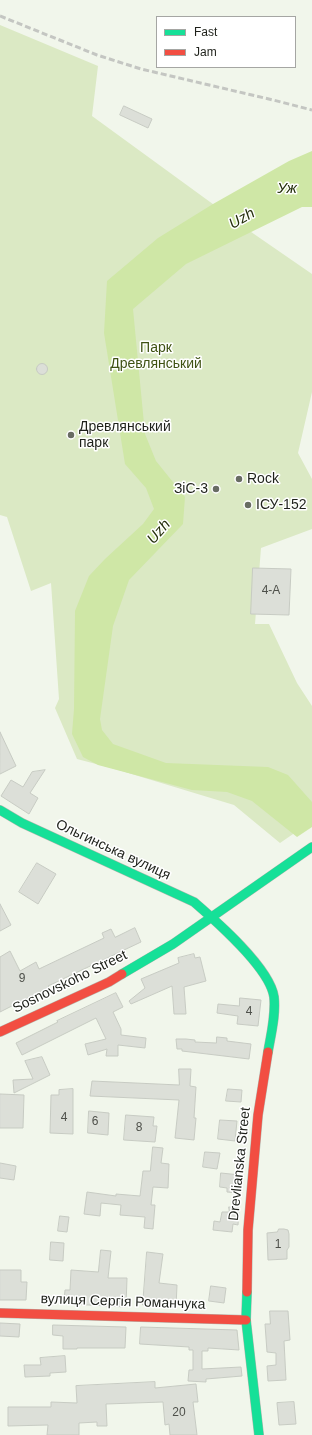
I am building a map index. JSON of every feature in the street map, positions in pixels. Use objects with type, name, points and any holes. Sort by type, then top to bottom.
[{"type":"street","name":"Ольгинська вулиця","points":[[0,810],[22,824],[194,902],[213,918]]},
{"type":"street","name":"Sosnovskoho Street","points":[[0,1032],[109,982],[174,944],[312,847]]},
{"type":"street","name":"Drevlianska Street","points":[[213,918],[255,961],[268,979],[274,996],[274,1014],[258,1115],[249,1214],[246,1320],[259,1435]]},
{"type":"street","name":"вулиця Сергія Романчука","points":[[0,1313],[246,1320]]},
{"type":"green space","name":"Парк Древлянський","points":[[0,25],[98,66],[92,116],[254,234],[312,274],[312,392],[298,453],[312,479],[312,529],[261,548],[255,624],[269,624],[297,683],[312,706],[312,821],[280,843],[234,805],[77,759],[55,708],[59,699],[51,583],[31,591],[7,517],[0,515]]},
{"type":"water","name":"Уж","points":[[312,151],[312,207],[302,207],[186,264],[133,309],[145,434],[156,461],[185,497],[183,524],[129,580],[113,626],[100,719],[102,730],[113,744],[166,763],[268,767],[288,775],[312,802],[312,827],[297,837],[252,801],[227,792],[192,790],[98,765],[83,757],[72,734],[74,709],[75,611],[89,576],[143,524],[154,509],[146,488],[125,464],[104,333],[107,281],[158,238],[213,204],[289,161]]},
{"type":"building","points":[[124,106],[152,119],[148,128],[120,115]]},
{"type":"building","points":[[40,364],[44,364],[46,365],[46,373],[40,374],[37,371],[37,367]]},
{"type":"building","points":[[253,568],[291,569],[289,615],[251,614]]},
{"type":"building","points":[[0,732],[16,766],[0,774]]},
{"type":"building","points":[[45,770],[30,793],[38,798],[29,814],[1,796],[11,780],[23,787],[32,772]]},
{"type":"building","points":[[37,863],[56,874],[38,904],[19,892]]},
{"type":"building","points":[[0,904],[11,925],[0,931]]},
{"type":"building","points":[[135,928],[141,942],[48,986],[49,987],[0,1012],[0,957],[10,951],[20,971],[36,962],[39,969],[104,938],[102,933],[111,929],[115,937]]},
{"type":"building","points":[[194,954],[195,958],[200,957],[206,981],[184,987],[186,1014],[174,1014],[172,986],[131,1004],[129,1001],[145,988],[141,979],[179,963],[178,958]]},
{"type":"building","points":[[116,993],[123,1007],[113,1012],[121,1029],[121,1035],[146,1038],[145,1048],[118,1045],[118,1056],[106,1056],[107,1049],[88,1055],[85,1044],[106,1039],[96,1018],[22,1055],[16,1043],[58,1022],[57,1021]]},
{"type":"building","points":[[240,998],[261,1000],[258,1026],[237,1024],[238,1016],[217,1013],[218,1004],[239,1006]]},
{"type":"building","points":[[217,1037],[227,1038],[227,1041],[251,1044],[249,1059],[182,1051],[182,1049],[177,1049],[176,1039],[216,1043]]},
{"type":"building","points":[[42,1057],[50,1075],[14,1093],[13,1080],[33,1079],[25,1061]]},
{"type":"building","points":[[179,1069],[191,1069],[190,1086],[196,1087],[194,1140],[175,1138],[179,1100],[90,1096],[92,1081],[179,1085]]},
{"type":"building","points":[[73,1089],[73,1134],[50,1133],[51,1095],[59,1095],[59,1090]]},
{"type":"building","points":[[228,1089],[242,1090],[241,1102],[226,1101]]},
{"type":"building","points":[[0,1094],[24,1095],[23,1128],[0,1128]]},
{"type":"building","points":[[89,1111],[109,1113],[108,1135],[88,1133]]},
{"type":"building","points":[[126,1115],[154,1117],[153,1126],[157,1126],[155,1142],[124,1140]]},
{"type":"building","points":[[220,1120],[237,1121],[235,1141],[218,1139]]},
{"type":"building","points":[[153,1147],[163,1148],[161,1163],[169,1164],[168,1188],[153,1187],[151,1205],[155,1205],[153,1229],[144,1228],[145,1217],[120,1215],[121,1205],[101,1203],[100,1216],[84,1214],[87,1192],[116,1196],[116,1194],[140,1196],[143,1171],[150,1171]]},
{"type":"building","points":[[205,1152],[220,1153],[217,1169],[203,1167]]},
{"type":"building","points":[[0,1163],[16,1166],[14,1180],[0,1178]]},
{"type":"building","points":[[221,1173],[240,1175],[238,1193],[227,1192],[227,1188],[220,1187]]},
{"type":"building","points":[[229,1207],[239,1208],[238,1225],[233,1224],[232,1232],[213,1230],[214,1221],[220,1222],[222,1212],[229,1212]]},
{"type":"building","points":[[60,1216],[69,1217],[67,1232],[58,1231]]},
{"type":"building","points":[[279,1229],[288,1230],[289,1247],[287,1250],[287,1259],[268,1260],[267,1233],[277,1232]]},
{"type":"building","points":[[51,1242],[64,1243],[63,1261],[50,1260]]},
{"type":"building","points":[[101,1250],[111,1251],[108,1278],[127,1278],[126,1307],[70,1304],[71,1300],[64,1300],[65,1290],[70,1290],[71,1270],[98,1272]]},
{"type":"building","points":[[147,1252],[163,1254],[159,1283],[177,1285],[176,1307],[143,1305]]},
{"type":"building","points":[[0,1270],[21,1270],[21,1282],[27,1282],[26,1300],[0,1300]]},
{"type":"building","points":[[211,1286],[226,1288],[224,1303],[209,1301]]},
{"type":"building","points":[[270,1311],[288,1311],[290,1340],[284,1341],[286,1380],[268,1381],[267,1366],[276,1365],[276,1353],[267,1352],[265,1324],[270,1324]]},
{"type":"building","points":[[0,1323],[20,1324],[19,1337],[0,1336]]},
{"type":"building","points":[[53,1325],[126,1327],[125,1348],[63,1349],[63,1336],[53,1335]]},
{"type":"building","points":[[141,1327],[237,1330],[239,1350],[208,1348],[208,1351],[202,1351],[202,1369],[241,1367],[242,1376],[206,1379],[206,1382],[188,1381],[189,1370],[193,1370],[193,1350],[189,1350],[189,1347],[140,1344]]},
{"type":"building","points":[[65,1356],[66,1372],[50,1373],[50,1376],[25,1377],[24,1365],[41,1365],[40,1358]]},
{"type":"building","points":[[155,1382],[155,1388],[196,1384],[198,1402],[193,1402],[197,1435],[170,1435],[169,1424],[165,1425],[163,1402],[106,1404],[107,1426],[97,1426],[97,1422],[79,1423],[79,1435],[47,1435],[48,1425],[8,1426],[8,1407],[51,1407],[51,1402],[77,1403],[76,1386]]},
{"type":"building","points":[[294,1402],[296,1424],[279,1425],[277,1403]]},
{"type":"railway","points":[[0,16],[97,55],[141,69],[312,110]]},
{"type":"traffic: fast","points":[[0,810],[22,823],[194,902],[228,933],[253,959],[270,985],[274,997],[274,1011],[268,1052]]},
{"type":"traffic: fast","points":[[122,974],[173,944],[312,847]]},
{"type":"traffic: fast","points":[[247,1292],[246,1320],[259,1435]]},
{"type":"traffic: jam","points":[[0,1032],[109,982],[122,974]]},
{"type":"traffic: jam","points":[[247,1292],[248,1230],[258,1115],[268,1052]]},
{"type":"traffic: jam","points":[[0,1313],[246,1320]]},
{"type":"place","name":"Древлянський парк","points":[[71,435]]},
{"type":"place","name":"Rock","points":[[239,479]]},
{"type":"place","name":"ЗіС-3","points":[[216,489]]},
{"type":"place","name":"ІСУ-152","points":[[248,505]]},
{"type":"water label","name":"Uzh","points":[[242,219]]},
{"type":"water label","name":"Uzh","points":[[159,532]]}]
